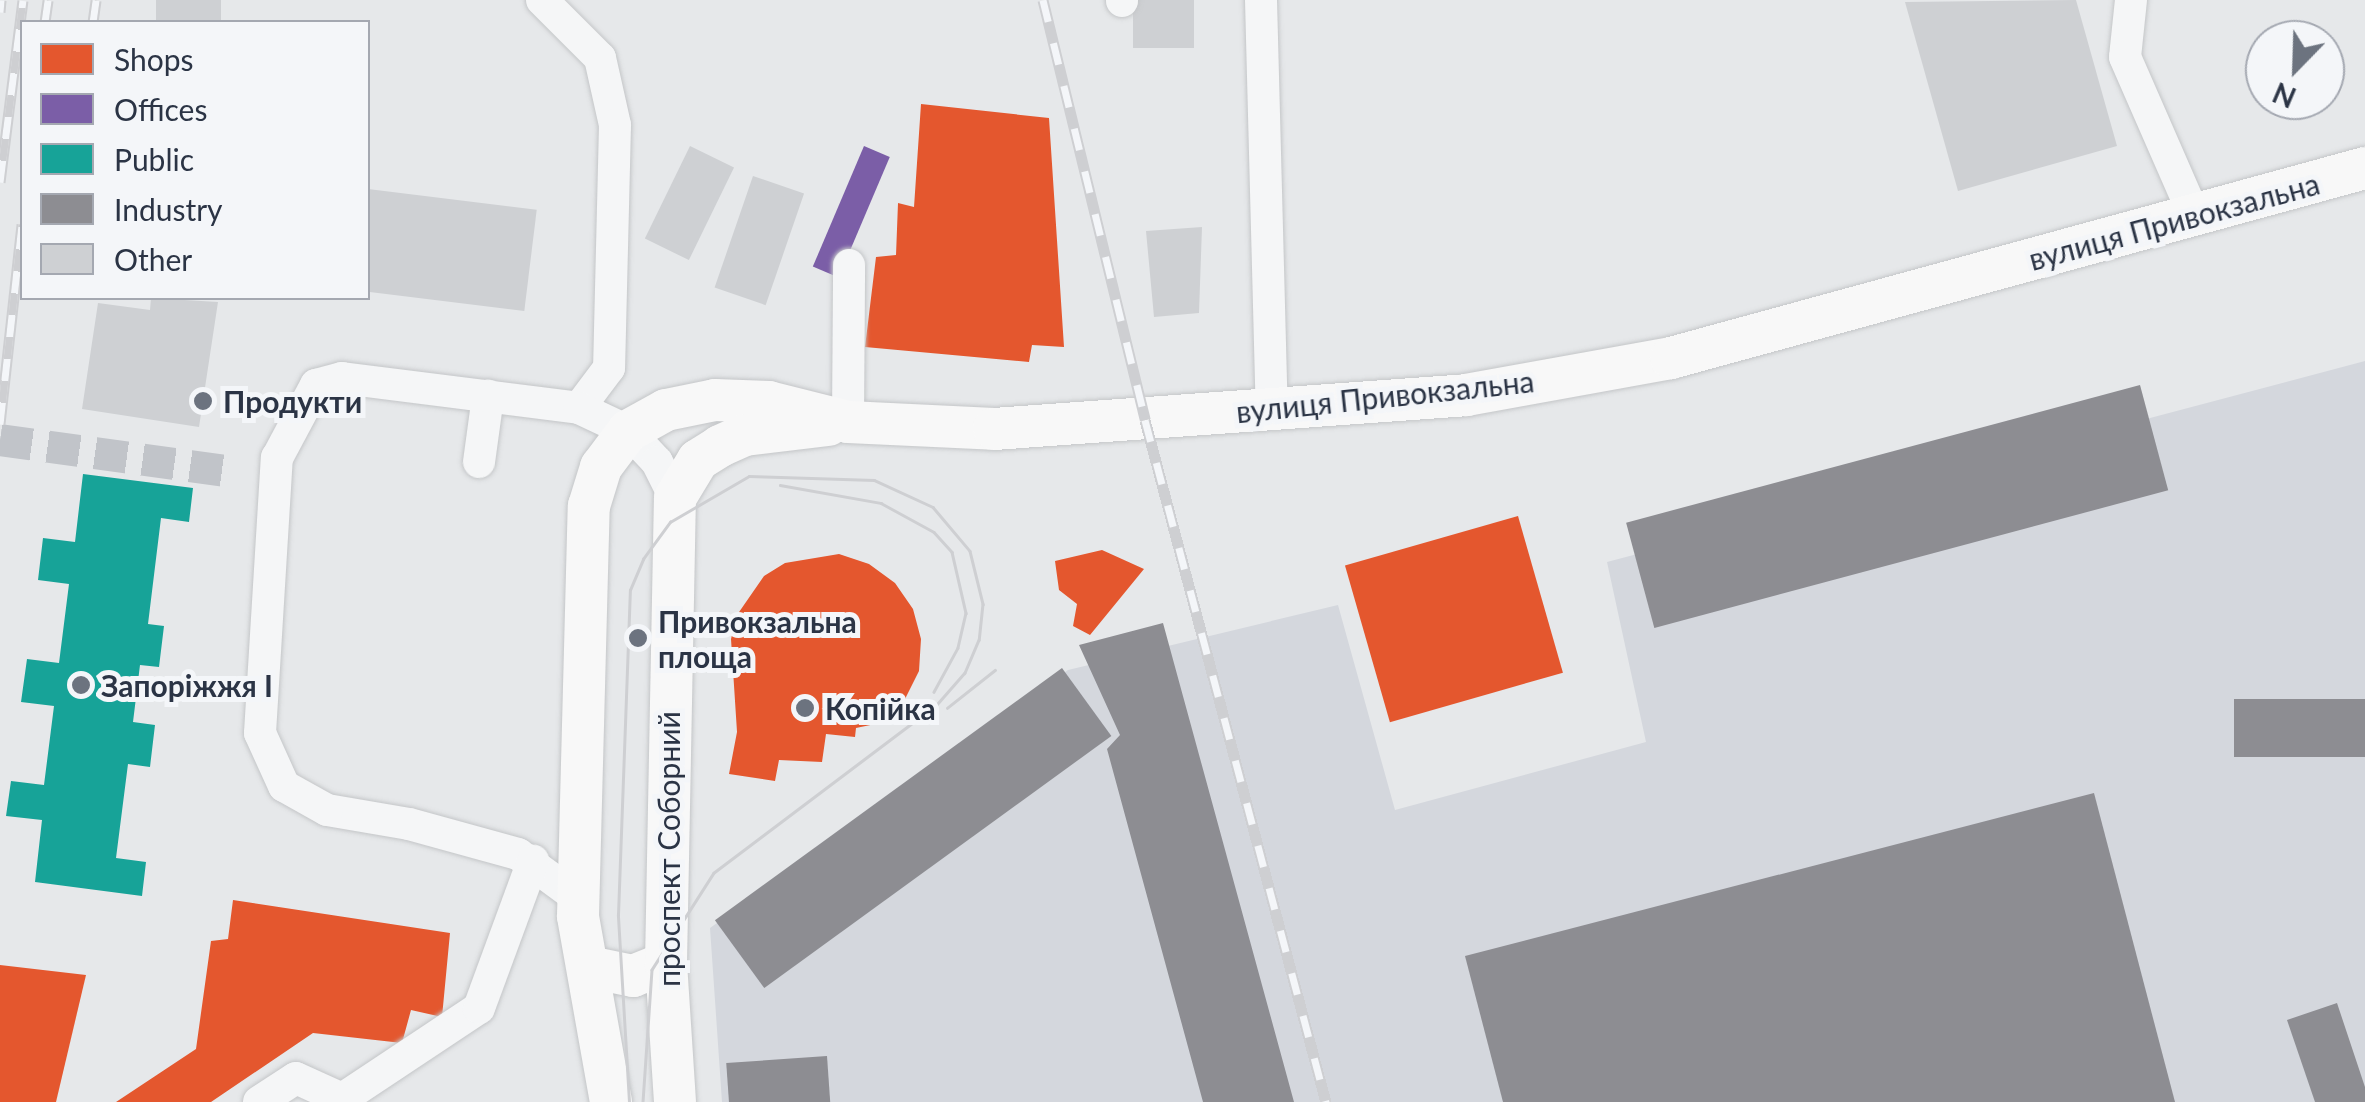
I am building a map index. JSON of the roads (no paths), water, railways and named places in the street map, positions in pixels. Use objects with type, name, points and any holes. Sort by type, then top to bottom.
[{"type":"main road","name":"вулиця Привокзальна","points":[[628,431],[666,410],[715,400],[769,402],[848,422],[1022,428],[1466,395],[1671,358],[2365,168]]},
{"type":"main road","points":[[675,498],[698,460],[745,435],[848,422]]},
{"type":"main road","points":[[612,1102],[578,898],[589,506],[601,466],[628,431]]},
{"type":"main road","name":"проспект Соборний","points":[[675,498],[666,962],[675,1102]]},
{"type":"main road","points":[[589,967],[632,976],[666,962]]},
{"type":"street","points":[[542,0],[600,58],[614,124],[609,368],[579,408]]},
{"type":"street","points":[[1261,0],[1272,408]]},
{"type":"street","points":[[2131,0],[2125,57],[2194,215]]},
{"type":"street","points":[[848,265],[848,422]]},
{"type":"street","points":[[578,898],[532,862],[409,824],[328,810],[284,786],[260,733],[278,458],[304,400],[316,385],[342,378],[579,408],[628,431],[657,462],[675,498]]},
{"type":"street","points":[[479,462],[488,396]]},
{"type":"street","points":[[259,1102],[296,1078],[342,1099],[479,1008],[532,862]]},
{"type":"tunnel","points":[[0,440],[225,471]]},
{"type":"tram line","points":[[629,1102],[618,915],[630,590],[643,559],[670,522],[749,476],[874,480],[933,507],[970,551],[983,604],[979,640],[965,673],[937,705],[714,873],[652,970],[643,1102]]},
{"type":"tram line","points":[[780,485],[881,503],[934,532],[952,552],[966,613],[958,648],[934,692]]},
{"type":"tram line","points":[[947,708],[995,670]]},
{"type":"railway","points":[[0,12],[1,0]]},
{"type":"railway","points":[[20,20],[23,0]]},
{"type":"railway","points":[[45,20],[48,0]]},
{"type":"railway","points":[[93,20],[96,0]]},
{"type":"railway","points":[[1043,0],[1145,420],[1326,1102]]},
{"type":"railway","points":[[0,182],[20,24]]},
{"type":"railway","points":[[0,424],[20,242]]},
{"type":"place","name":"Продукти","points":[[203,401]]},
{"type":"place","name":"Привокзальна площа","points":[[638,638]]},
{"type":"place","name":"Запорiжжя I","points":[[81,685]]},
{"type":"place","name":"Копійка","points":[[805,708]]}]
